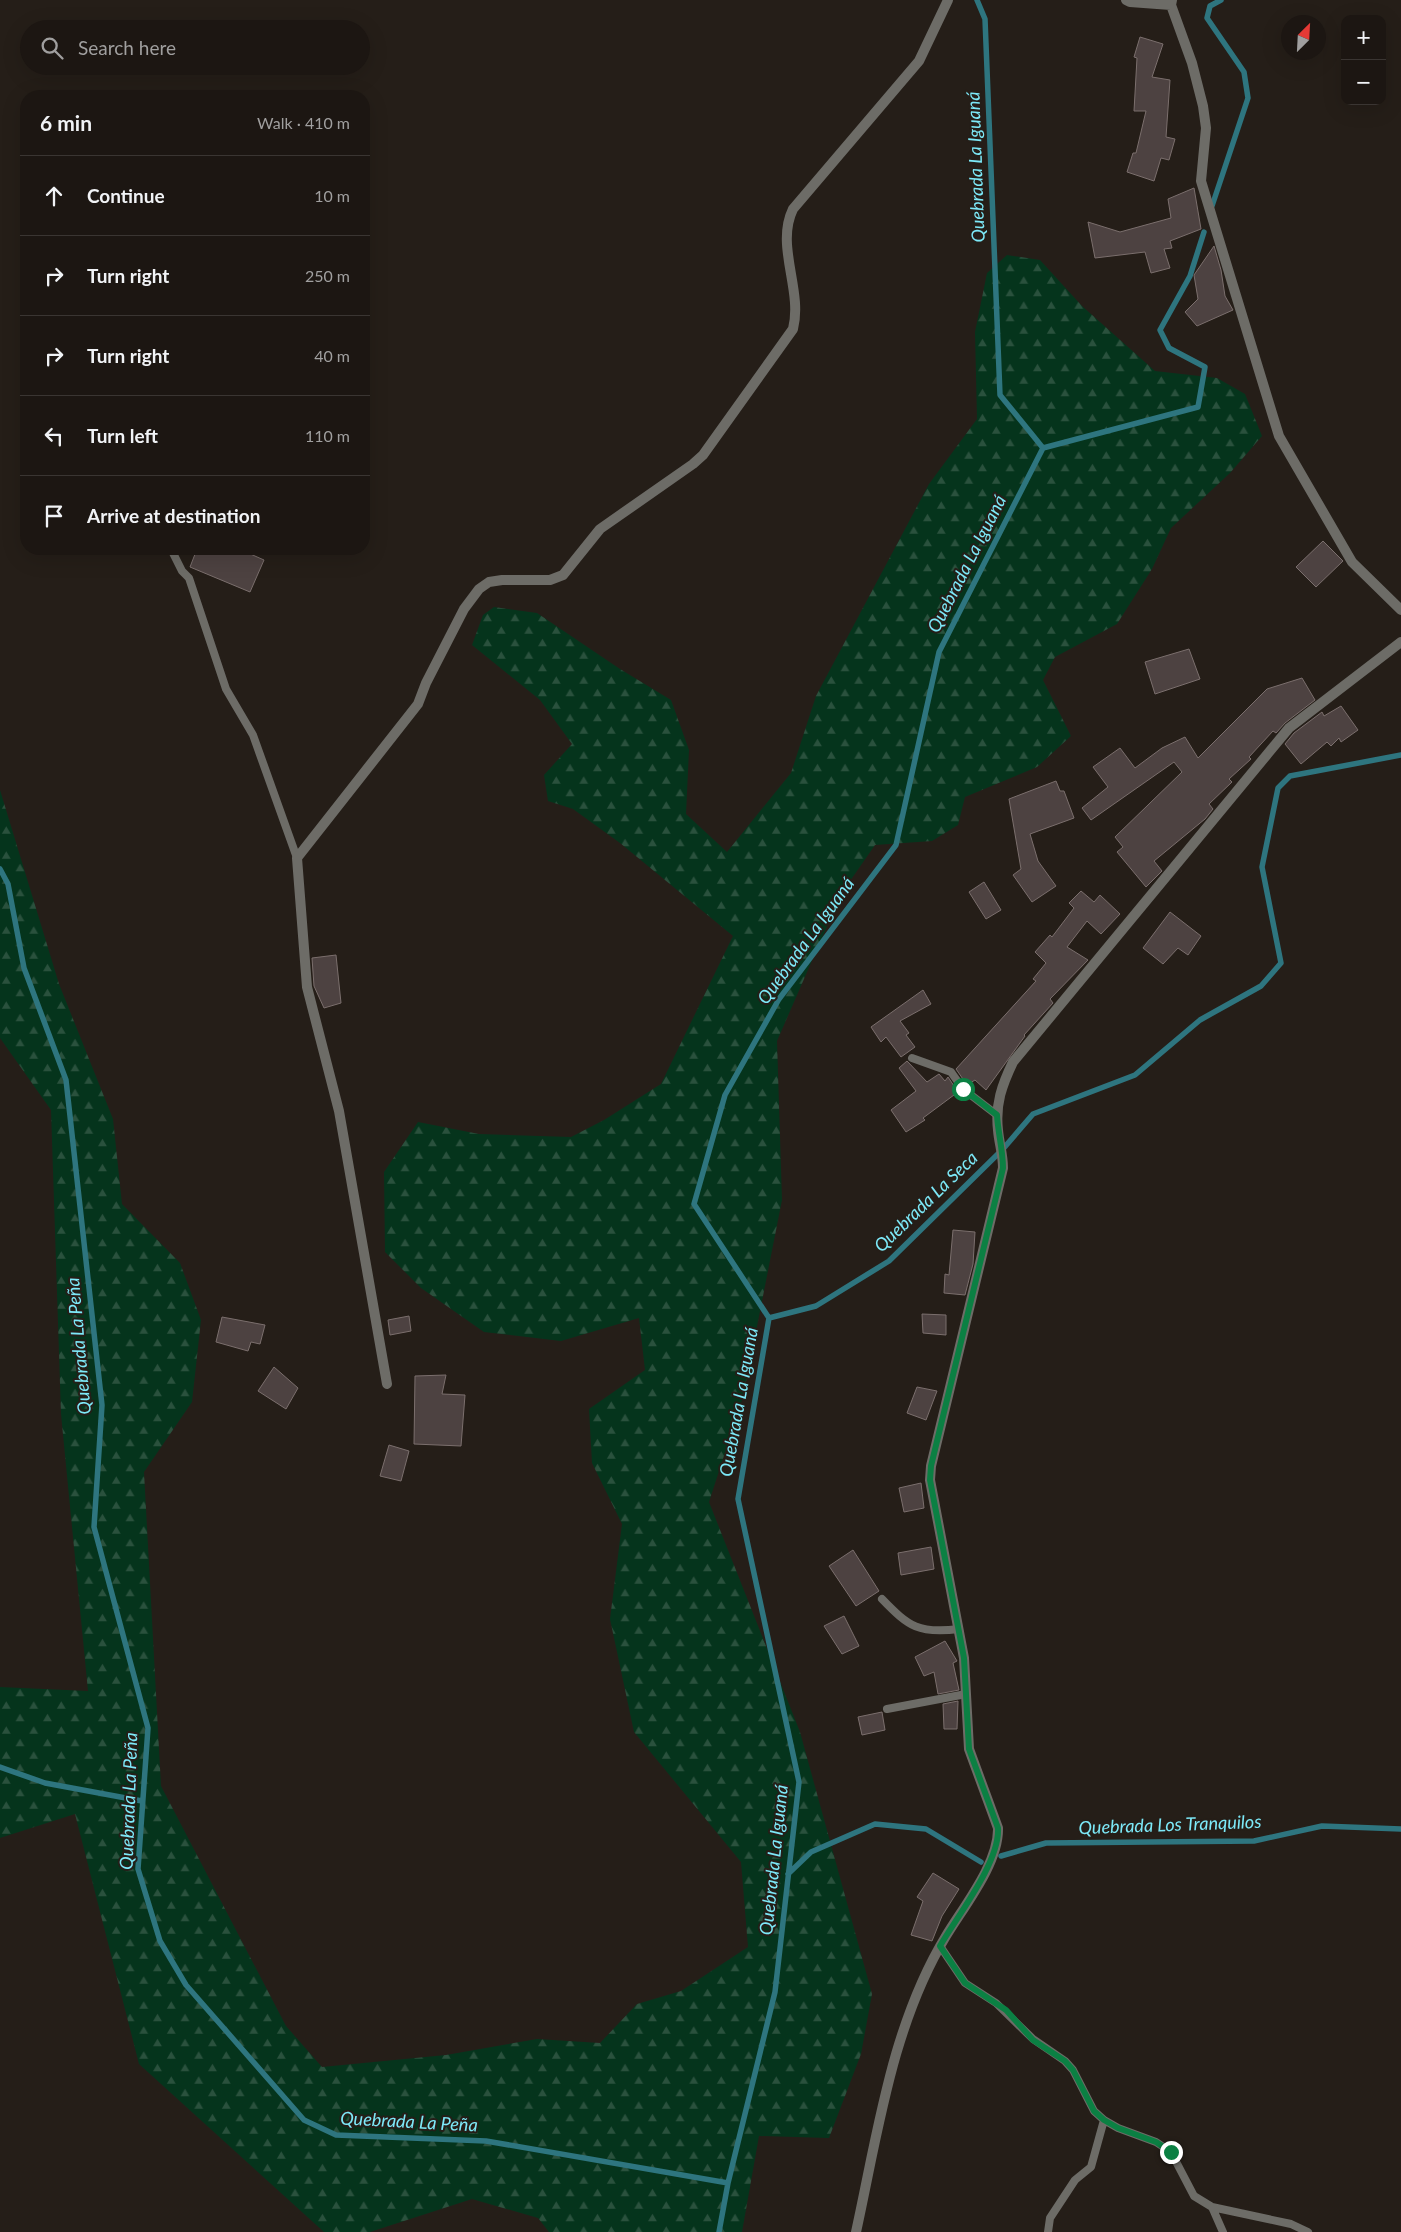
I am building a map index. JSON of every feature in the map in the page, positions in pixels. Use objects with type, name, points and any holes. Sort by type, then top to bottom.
[{"type":"street","points":[[387,1384],[339,1111],[307,988],[297,858],[418,704],[426,683],[464,610],[479,589],[489,582],[502,580],[550,580],[564,575],[600,529],[702,455],[793,329],[795,311],[786,234],[788,220],[793,209],[919,61],[948,0]]},
{"type":"street","points":[[1126,0],[1130,2],[1171,2],[1192,63],[1203,106],[1206,128],[1201,181],[1279,436],[1352,562],[1401,610]]},
{"type":"street","points":[[856,2232],[891,2074],[910,2010],[940,1946],[991,1862],[999,1839],[998,1828],[969,1749],[964,1658],[930,1473],[1003,1168],[1003,1150],[998,1132],[997,1115],[1000,1088],[1012,1062],[1289,728],[1401,642]]},
{"type":"lane","points":[[174,555],[182,571],[189,578],[226,690],[253,735],[297,858]]},
{"type":"lane","points":[[912,1058],[951,1072],[963,1089],[997,1115]]},
{"type":"lane","points":[[882,1599],[905,1623],[935,1632],[959,1629]]},
{"type":"lane","points":[[887,1709],[966,1694]]},
{"type":"lane","points":[[940,1946],[965,1983],[1001,2006],[1033,2040],[1065,2061],[1073,2070],[1094,2111],[1104,2120],[1171,2152],[1194,2196],[1212,2207],[1292,2224],[1308,2232]]},
{"type":"lane","points":[[1048,2232],[1050,2218],[1075,2180],[1091,2167],[1104,2120]]},
{"type":"lane","points":[[1212,2207],[1223,2232]]},
{"type":"green space","points":[[1007,255],[1040,260],[1082,306],[1155,371],[1217,378],[1245,394],[1262,436],[1230,473],[1171,528],[1152,569],[1117,624],[1055,657],[1043,680],[1071,736],[1037,767],[965,797],[958,825],[932,841],[875,845],[841,894],[777,1041],[782,1200],[743,1397],[709,1502],[800,1732],[872,1994],[861,2054],[829,2138],[759,2136],[742,2232],[549,2232],[538,2218],[472,2199],[370,2232],[324,2232],[139,2064],[75,1814],[0,1838],[0,1687],[88,1691],[61,1414],[51,1110],[0,1038],[0,790],[59,984],[113,1119],[122,1204],[180,1263],[201,1320],[192,1402],[144,1472],[161,1786],[286,2026],[322,2067],[446,2055],[537,2039],[600,2043],[637,2004],[681,1991],[748,1947],[741,1862],[634,1732],[610,1619],[622,1524],[592,1463],[589,1409],[645,1370],[639,1318],[561,1341],[484,1332],[421,1288],[385,1252],[384,1172],[418,1122],[479,1134],[571,1137],[604,1120],[661,1084],[733,936],[620,843],[573,809],[548,801],[544,775],[572,744],[540,700],[472,645],[483,615],[494,607],[537,613],[620,669],[671,700],[689,750],[686,814],[727,852],[791,773],[816,696],[929,484],[977,419],[975,332],[987,273]]},
{"type":"building","points":[[1140,37],[1163,44],[1152,77],[1170,80],[1166,137],[1175,139],[1169,160],[1161,158],[1154,181],[1127,172],[1133,153],[1136,153],[1146,111],[1134,111],[1137,58],[1134,57]]},
{"type":"building","points":[[1194,188],[1201,229],[1170,241],[1172,248],[1164,249],[1170,268],[1151,273],[1145,252],[1095,258],[1088,222],[1120,232],[1171,218],[1168,199]]},
{"type":"building","points":[[1214,246],[1221,270],[1225,296],[1233,310],[1197,326],[1185,312],[1198,299],[1194,275]]},
{"type":"building","points":[[1323,541],[1343,561],[1316,587],[1296,567]]},
{"type":"building","points":[[195,555],[253,555],[264,560],[250,592],[190,567]]},
{"type":"building","points":[[1189,649],[1200,679],[1155,694],[1145,662]]},
{"type":"building","points":[[1302,678],[1315,700],[1285,723],[1276,733],[1273,731],[1249,757],[1251,759],[1229,779],[1232,782],[1209,804],[1213,809],[1205,819],[1154,861],[1162,871],[1146,887],[1117,852],[1123,847],[1115,837],[1182,772],[1174,762],[1091,820],[1082,808],[1108,787],[1093,767],[1120,748],[1135,768],[1162,748],[1185,737],[1198,758],[1267,689]]},
{"type":"building","points":[[1341,706],[1358,730],[1341,742],[1339,738],[1331,746],[1327,742],[1301,764],[1285,744],[1294,733],[1322,712],[1324,716]]},
{"type":"building","points":[[1056,781],[1060,791],[1064,791],[1074,818],[1030,834],[1038,861],[1056,886],[1032,902],[1013,875],[1021,869],[1009,799]]},
{"type":"building","points":[[984,882],[1001,910],[986,919],[969,892]]},
{"type":"building","points":[[1081,891],[1094,902],[1100,895],[1120,914],[1101,934],[1087,921],[1067,947],[1088,960],[1050,999],[1053,1003],[1024,1035],[986,1090],[975,1080],[967,1085],[956,1069],[1036,981],[1033,979],[1046,963],[1035,952],[1050,935],[1052,937],[1074,908],[1069,903]]},
{"type":"building","points":[[1170,912],[1201,936],[1188,955],[1178,948],[1163,964],[1143,948]]},
{"type":"building","points":[[336,955],[341,1003],[324,1008],[314,986],[312,958]]},
{"type":"building","points":[[923,990],[931,1004],[900,1021],[909,1033],[906,1035],[915,1047],[901,1057],[886,1037],[881,1042],[871,1027]]},
{"type":"building","points":[[907,1061],[927,1082],[939,1074],[945,1081],[948,1077],[958,1092],[923,1118],[925,1120],[906,1132],[891,1110],[916,1091],[899,1068]]},
{"type":"building","points":[[953,1230],[975,1232],[973,1264],[965,1295],[944,1293],[945,1274],[949,1275]]},
{"type":"building","points":[[922,1314],[946,1315],[946,1335],[923,1333]]},
{"type":"building","points":[[409,1316],[411,1331],[390,1335],[388,1320]]},
{"type":"building","points":[[222,1317],[265,1325],[260,1344],[251,1342],[248,1351],[216,1342]]},
{"type":"building","points":[[274,1367],[298,1388],[286,1409],[258,1391]]},
{"type":"building","points":[[446,1375],[442,1394],[465,1395],[461,1446],[414,1444],[415,1376]]},
{"type":"building","points":[[917,1387],[937,1391],[926,1420],[907,1413]]},
{"type":"building","points":[[389,1445],[409,1451],[401,1481],[380,1476]]},
{"type":"building","points":[[921,1483],[924,1508],[904,1512],[899,1488]]},
{"type":"building","points":[[931,1547],[934,1569],[901,1575],[898,1553]]},
{"type":"building","points":[[853,1550],[879,1591],[856,1606],[829,1566]]},
{"type":"building","points":[[844,1616],[859,1646],[842,1654],[824,1626]]},
{"type":"building","points":[[945,1641],[957,1661],[953,1663],[959,1690],[938,1694],[934,1672],[924,1676],[915,1657]]},
{"type":"building","points":[[958,1701],[957,1729],[944,1729],[943,1704]]},
{"type":"building","points":[[882,1712],[885,1730],[862,1735],[858,1717]]},
{"type":"building","points":[[933,1873],[959,1889],[942,1916],[932,1941],[911,1935],[923,1901],[917,1897]]},
{"type":"waterway","name":"Quebrada La Iguaná","points":[[719,2232],[728,2183],[775,1992],[799,1782],[738,1499],[769,1318],[694,1204],[725,1095],[779,999],[896,845],[939,652],[1043,448],[1000,395],[985,19],[977,0]]},
{"type":"waterway","points":[[1212,206],[1248,98],[1244,72],[1207,18],[1210,6],[1221,0]]},
{"type":"waterway","points":[[1043,448],[1198,407],[1205,367],[1169,348],[1160,330],[1190,276],[1204,232]]},
{"type":"waterway","name":"Quebrada La Seca","points":[[769,1318],[816,1306],[889,1261],[1003,1149],[1033,1114],[1135,1075],[1200,1020],[1261,986],[1281,963],[1262,867],[1278,788],[1290,776],[1401,755]]},
{"type":"waterway","name":"Quebrada La Peña","points":[[0,869],[8,884],[24,968],[66,1080],[102,1405],[94,1527],[148,1728],[138,1869],[160,1941],[186,1985],[304,2120],[336,2135],[486,2141],[728,2183]]},
{"type":"waterway","points":[[0,1767],[45,1783],[142,1801]]},
{"type":"waterway","name":"Quebrada Los Tranquilos","points":[[788,1874],[811,1852],[875,1824],[926,1829],[981,1862]]},
{"type":"waterway","name":"Quebrada Los Tranquilos","points":[[1001,1856],[1046,1843],[1254,1841],[1322,1826],[1401,1829]]},
{"type":"route","points":[[963,1089],[997,1115],[998,1132],[1003,1150],[1003,1168],[931,1466],[930,1480],[964,1658],[969,1749],[998,1828],[999,1839],[991,1862],[940,1946],[965,1983],[1006,2010],[1033,2040],[1065,2061],[1073,2070],[1094,2111],[1104,2120],[1118,2128],[1156,2142],[1171,2152]]}]
